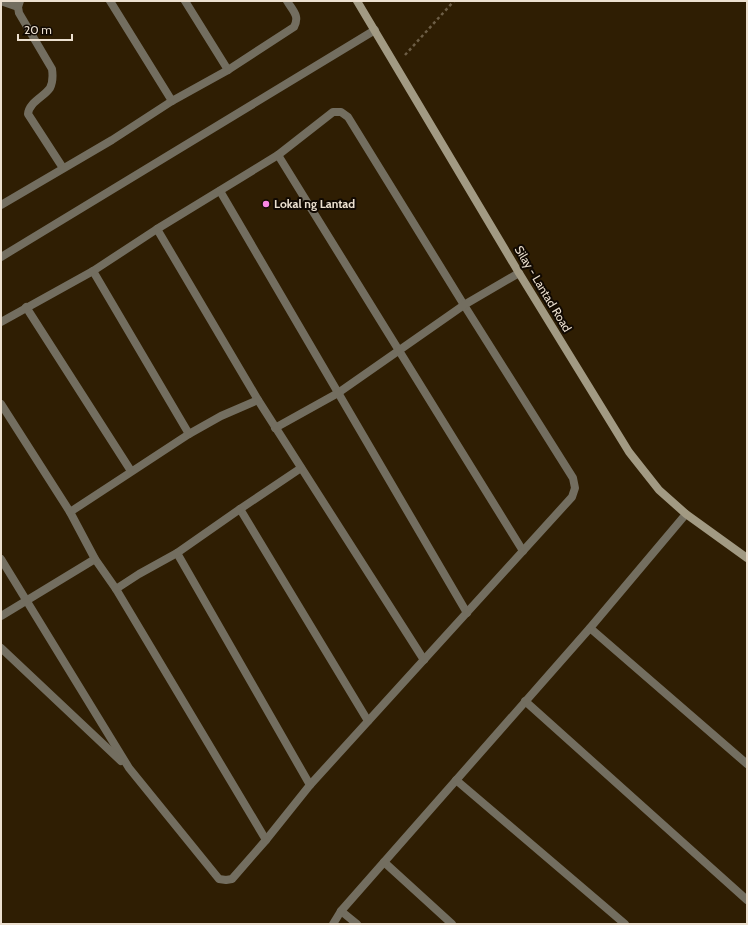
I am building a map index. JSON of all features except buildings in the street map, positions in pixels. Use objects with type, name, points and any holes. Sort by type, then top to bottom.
[{"type":"street","points":[[1,1],[19,4],[19,13],[52,69],[53,79],[49,88],[30,107],[28,114],[64,168]]},
{"type":"street","points":[[110,1],[172,101]]},
{"type":"street","points":[[185,1],[228,70]]},
{"type":"street","points":[[2,201],[64,168],[112,140],[172,101],[228,70],[294,27],[297,16],[287,1]]},
{"type":"street","name":"Silay - Lantad Road","points":[[357,1],[519,273],[628,452],[658,490],[686,514],[747,558]]},
{"type":"street","points":[[1,257],[375,30]]},
{"type":"street","points":[[1,322],[93,271],[157,229],[278,155],[334,112],[341,112],[348,117],[573,478],[575,488],[572,497],[310,785],[266,840],[232,879],[226,880],[219,879],[129,768],[1,558]]},
{"type":"street","points":[[278,155],[523,551]]},
{"type":"street","points":[[220,191],[467,613]]},
{"type":"street","points":[[157,229],[275,428],[424,660]]},
{"type":"street","points":[[93,271],[189,434]]},
{"type":"street","points":[[275,428],[338,393],[464,305],[519,273]]},
{"type":"street","points":[[26,307],[131,471]]},
{"type":"street","points":[[70,512],[189,434],[221,416],[258,400]]},
{"type":"street","points":[[1,404],[70,512],[95,559],[116,589],[266,840]]},
{"type":"street","points":[[116,589],[176,553],[301,468]]},
{"type":"street","points":[[240,509],[368,722]]},
{"type":"street","points":[[332,924],[341,911],[590,628],[686,514]]},
{"type":"street","points":[[176,553],[310,785]]},
{"type":"street","points":[[1,616],[95,559]]},
{"type":"street","points":[[590,628],[747,764]]},
{"type":"street","points":[[1,648],[129,768]]},
{"type":"street","points":[[525,701],[747,900]]},
{"type":"street","points":[[456,780],[626,924]]},
{"type":"street","points":[[384,862],[452,924]]},
{"type":"street","points":[[341,911],[357,924]]},
{"type":"path","points":[[396,66],[454,1]]},
{"type":"place","name":"Lokal ng Lantad","points":[[266,204]]}]
